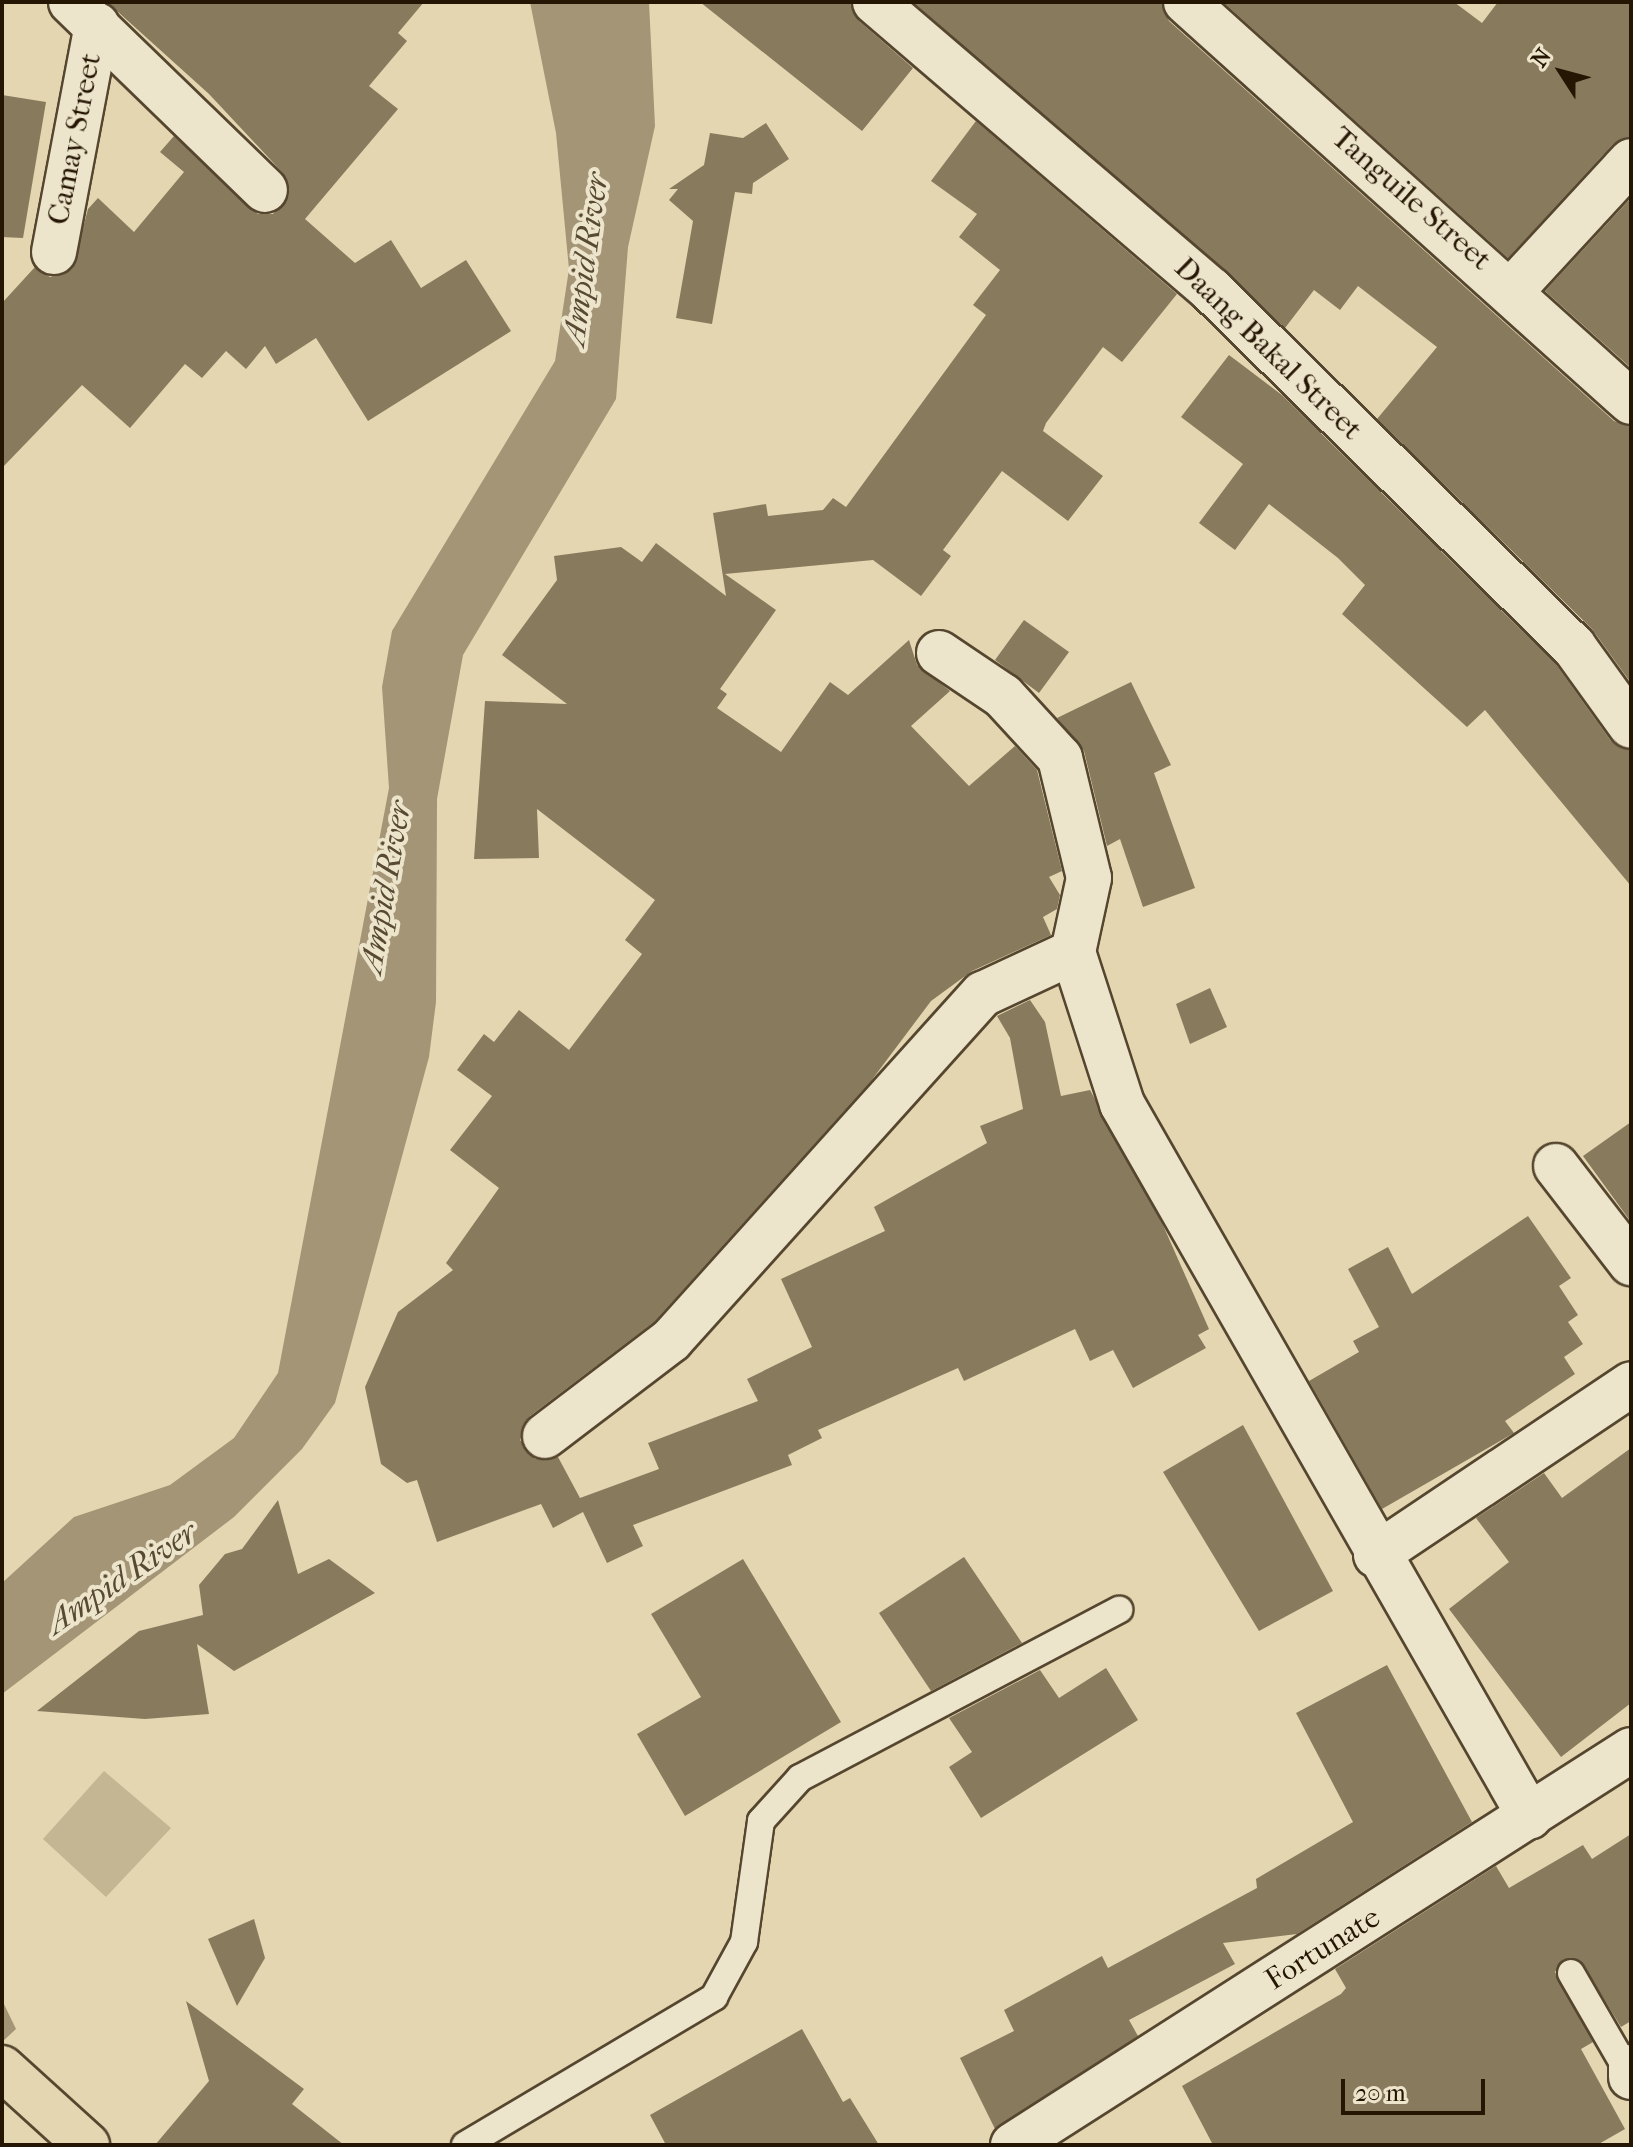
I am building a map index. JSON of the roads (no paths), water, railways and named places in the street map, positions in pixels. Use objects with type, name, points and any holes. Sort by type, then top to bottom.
[{"type":"main road","points":[[2,2068],[87,2145]]},
{"type":"street","name":"Daang Bakal Street","points":[[875,2],[1211,290],[1574,647],[1631,726]]},
{"type":"street","name":"Tanguile Street","points":[[1186,2],[1513,289],[1630,401]]},
{"type":"street","points":[[84,14],[265,190]]},
{"type":"street","name":"Camay Street","points":[[54,252],[84,14]]},
{"type":"street","points":[[1513,289],[1631,161]]},
{"type":"street","points":[[939,653],[1003,696],[1060,758],[1089,878],[1073,952],[1122,1104],[1376,1555],[1530,1817]]},
{"type":"street","points":[[545,1436],[671,1340],[983,994],[1073,952]]},
{"type":"street","points":[[1556,1166],[1631,1263]]},
{"type":"street","points":[[1376,1555],[1631,1384]]},
{"type":"street","name":"Fortunate","points":[[1013,2145],[1631,1750]]},
{"type":"lane","points":[[465,2145],[714,1997],[744,1942],[761,1821],[800,1778],[1119,1610]]},
{"type":"lane","points":[[1571,1973],[1630,2071]]},
{"type":"water","name":"Ampid River","points":[[530,2],[649,2],[655,126],[628,247],[616,399],[463,655],[437,799],[436,1002],[429,1057],[335,1403],[302,1449],[234,1517],[2,1694],[2,1583],[74,1517],[170,1485],[234,1438],[278,1373],[389,788],[382,687],[392,631],[555,361],[569,269],[556,133]]},
{"type":"water","points":[[2,2000],[16,2029],[2,2042]]}]
